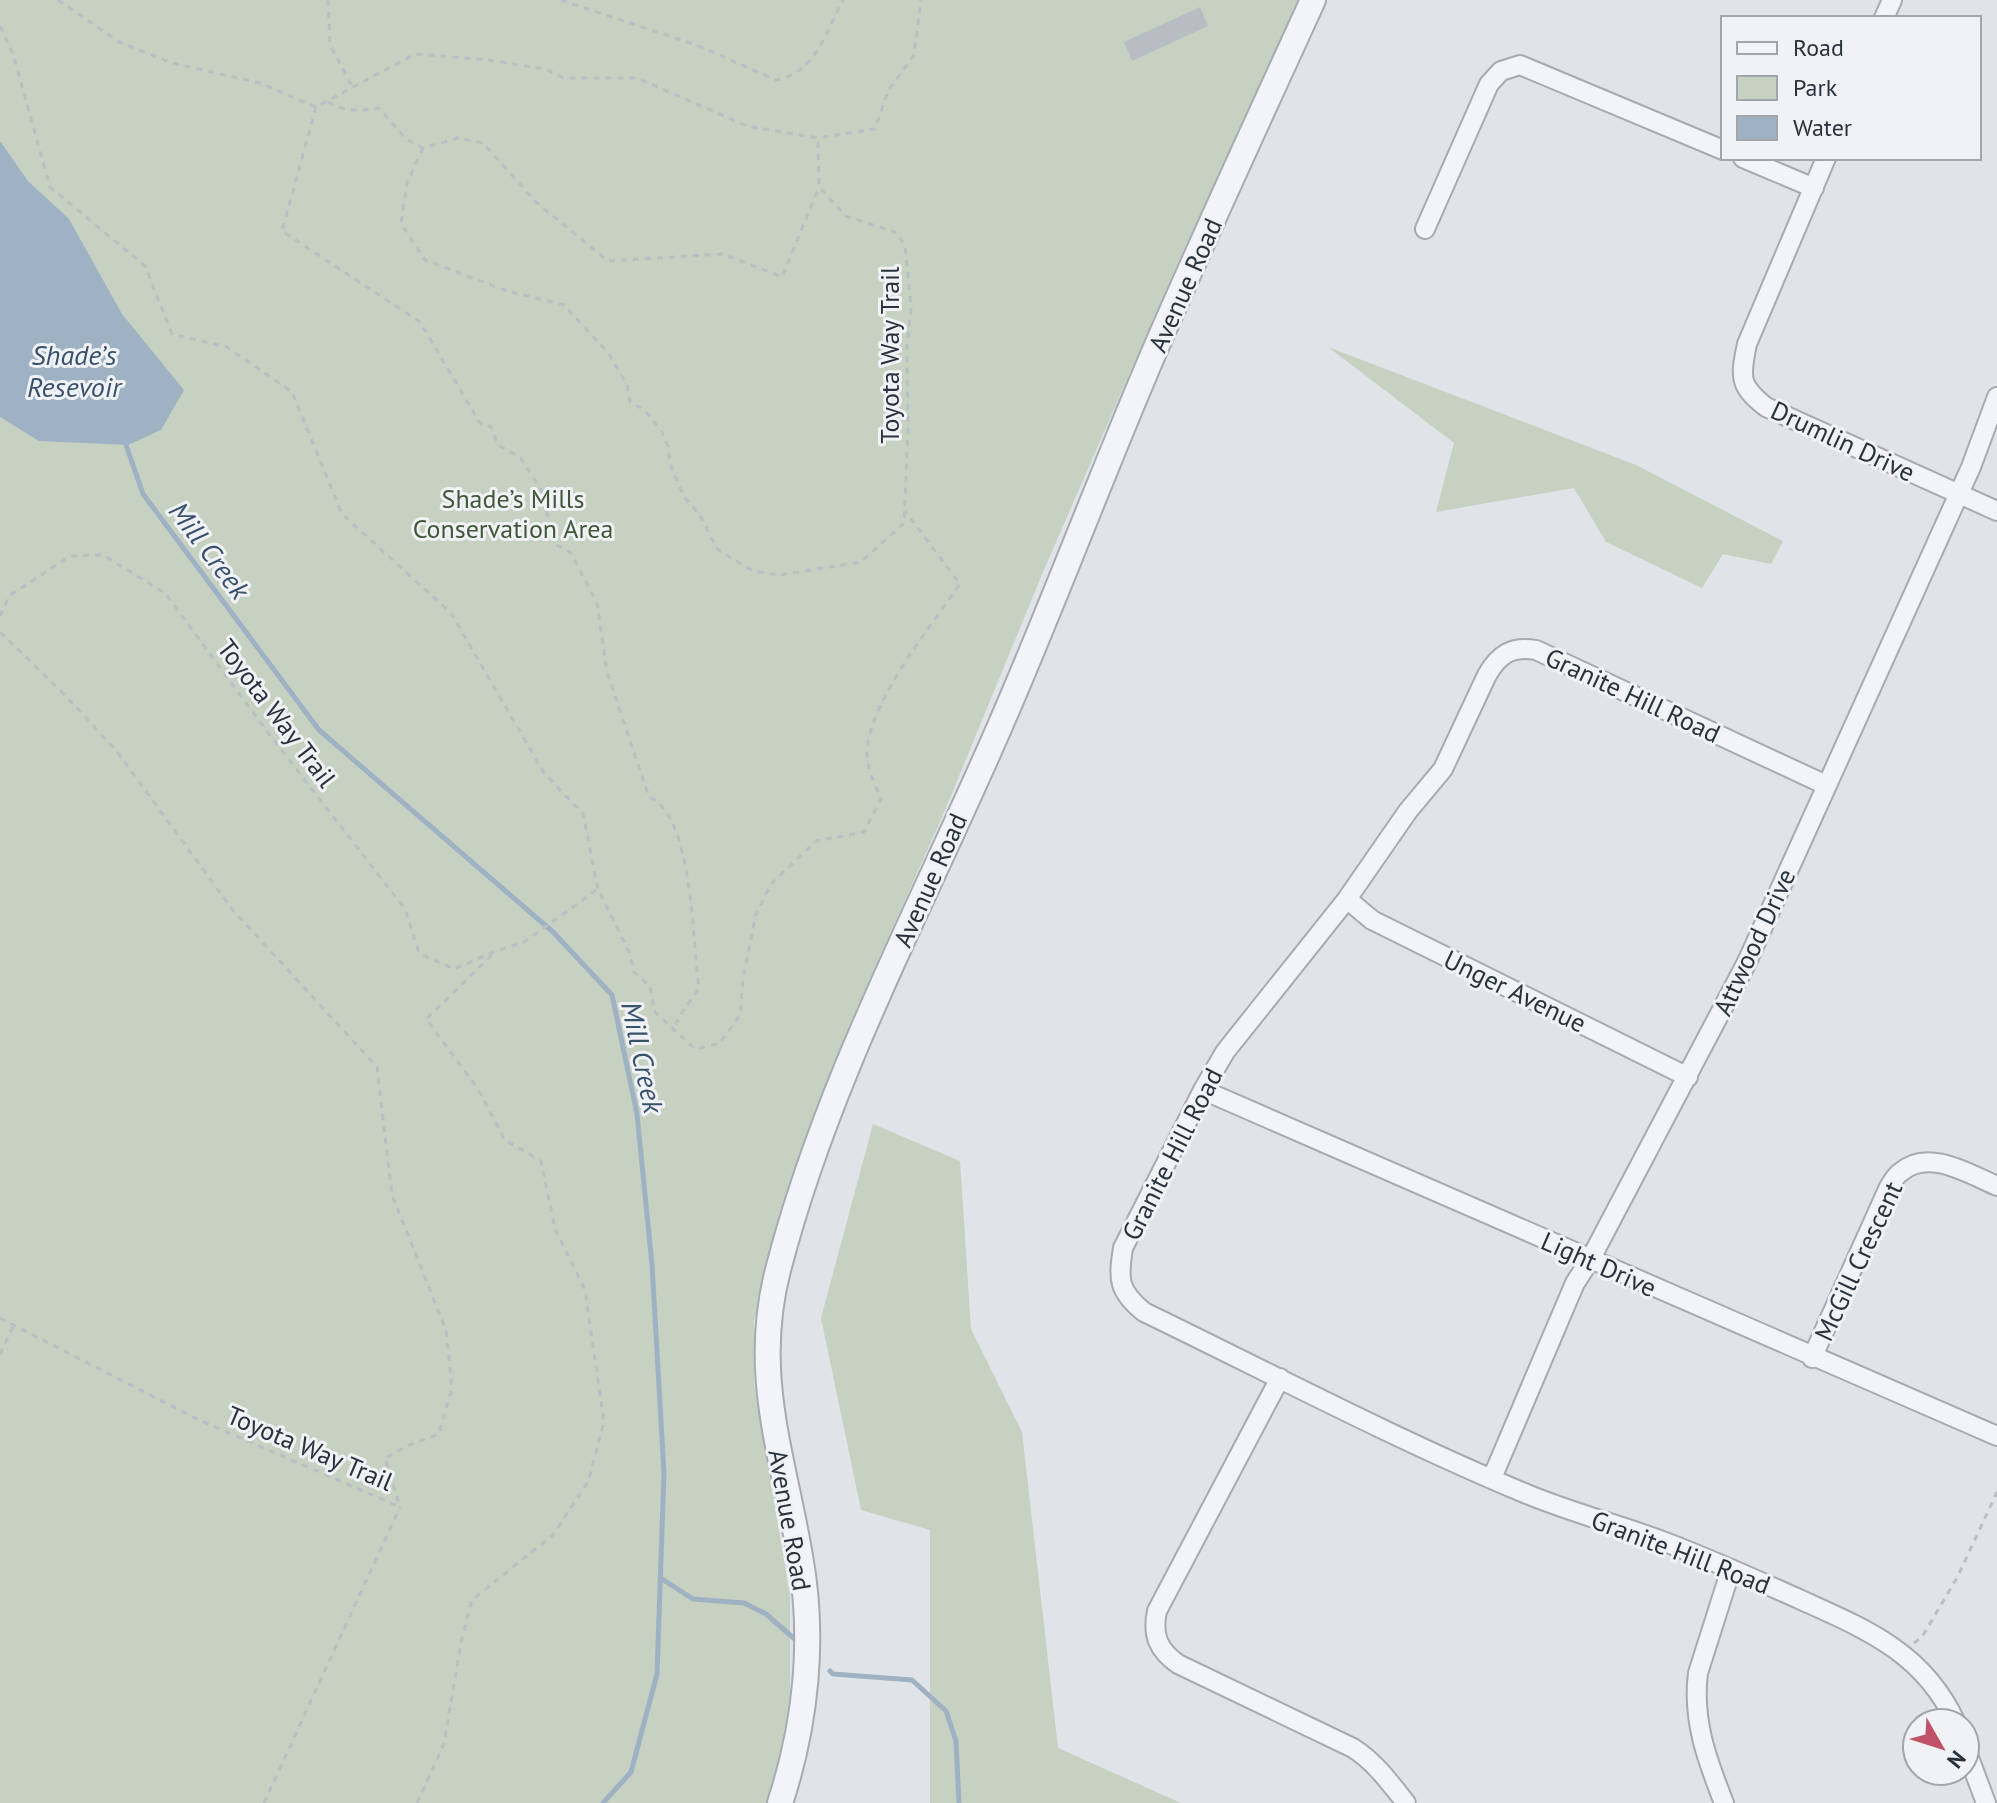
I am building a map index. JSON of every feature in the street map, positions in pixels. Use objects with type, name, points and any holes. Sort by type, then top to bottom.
[{"type":"street","name":"Avenue Road","points":[[780,1803],[799,1734],[805,1690],[807,1620],[801,1558],[768,1396],[766,1343],[777,1274],[798,1198],[877,996],[1001,725],[1159,340],[1313,0]]},
{"type":"street","points":[[1425,229],[1489,84],[1501,71],[1520,65],[1721,149]]},
{"type":"street","points":[[1748,160],[1814,188]]},
{"type":"street","name":"Drumlin Drive","points":[[1825,160],[1747,344],[1741,371],[1747,393],[1766,407],[1997,511]]},
{"type":"street","name":"Attwood Drive","points":[[1492,1478],[1575,1283],[1747,962],[1958,494],[1997,397]]},
{"type":"street","name":"Granite Hill Road","points":[[1826,785],[1536,650],[1520,647],[1507,651],[1495,661],[1443,769],[1408,811],[1347,899],[1225,1052],[1123,1248],[1118,1276],[1129,1300],[1144,1312],[1280,1378],[1523,1493],[1664,1542],[1866,1630],[1900,1651],[1929,1678],[1948,1707]]},
{"type":"street","name":"Unger Avenue","points":[[1347,899],[1372,920],[1688,1077]]},
{"type":"street","name":"Light Drive","points":[[1203,1090],[1997,1436]]},
{"type":"street","name":"McGill Crescent","points":[[1812,1358],[1889,1187],[1901,1171],[1924,1161],[1950,1166],[1997,1186]]},
{"type":"street","points":[[1280,1378],[1157,1611],[1154,1627],[1157,1643],[1166,1656],[1178,1664],[1360,1752],[1381,1771],[1406,1803]]},
{"type":"street","points":[[1724,1803],[1700,1735],[1696,1689],[1698,1673],[1731,1569]]},
{"type":"path","points":[[58,0],[119,42],[172,63],[260,83],[316,107]]},
{"type":"path","points":[[328,0],[330,45],[353,88]]},
{"type":"path","points":[[561,0],[696,45],[776,80],[788,78],[808,66],[843,0]]},
{"type":"path","points":[[673,1032],[678,1016],[699,988],[684,859],[675,825],[659,801],[649,797],[639,772],[607,672],[597,603],[571,553],[555,544],[541,490],[520,457],[498,445],[491,427],[480,423],[420,322],[282,231],[316,107],[415,54],[489,60],[545,69],[564,78],[637,78],[747,126],[818,138],[875,129],[888,91],[914,55],[921,0]]},
{"type":"path","points":[[0,26],[13,54],[50,187],[145,266],[172,334],[227,347],[292,392],[342,514],[451,613],[544,773],[583,814],[598,889],[629,952],[634,972],[650,986],[654,1011],[673,1032],[695,1049],[720,1043],[740,1015],[743,978],[756,914],[771,884],[816,841],[864,832],[881,799],[867,763],[870,728],[890,686],[960,584],[905,511]]},
{"type":"path","points":[[327,101],[355,112],[379,108],[406,139],[423,148],[458,138],[483,143],[536,202],[608,261],[723,254],[782,277],[819,187],[818,138]]},
{"type":"path","points":[[423,148],[407,183],[401,224],[425,260],[507,291],[564,305],[584,324],[609,354],[627,385],[630,402],[643,409],[661,430],[668,446],[670,464],[684,497],[700,515],[717,549],[753,571],[780,575],[861,562],[904,523],[905,511]]},
{"type":"path","name":"Toyota Way Trail","points":[[819,187],[846,216],[895,232],[905,245],[911,308],[907,347],[905,511]]},
{"type":"path","name":"Toyota Way Trail","points":[[0,616],[9,596],[70,556],[103,555],[165,593],[269,734],[405,909],[419,953],[454,969],[524,942],[598,889]]},
{"type":"path","points":[[0,632],[66,696],[118,753],[232,909],[377,1067],[392,1195],[446,1330],[452,1388],[439,1434],[385,1458],[400,1507]]},
{"type":"path","name":"Toyota Way Trail","points":[[417,1803],[444,1744],[461,1643],[472,1600],[553,1535],[588,1482],[604,1422],[585,1290],[555,1229],[541,1161],[505,1140],[478,1089],[426,1019],[496,951]]},
{"type":"path","name":"Toyota Way Trail","points":[[0,1318],[197,1419],[400,1507],[264,1803]]},
{"type":"path","points":[[0,1354],[14,1325]]},
{"type":"path","points":[[1900,1651],[1922,1637],[1958,1576],[1997,1492]]},
{"type":"green space","name":"Shade’s Mills Conservation Area","points":[[0,0],[1300,0],[1181,256],[1043,572],[946,808],[845,1035],[774,1247],[754,1321],[754,1383],[790,1595],[790,1716],[770,1803],[0,1803]]},
{"type":"green space","points":[[1328,347],[1636,465],[1783,541],[1771,564],[1723,554],[1702,588],[1606,542],[1574,488],[1436,512],[1454,443]]},
{"type":"green space","points":[[873,1124],[960,1161],[971,1329],[1022,1432],[1058,1748],[1181,1803],[930,1803],[930,1530],[861,1510],[821,1318]]},
{"type":"water","name":"Shade’s Resevoir","points":[[0,141],[28,181],[69,219],[122,314],[184,390],[161,430],[128,445],[39,441],[0,417]]},
{"type":"building","points":[[1200,7],[1208,26],[1132,61],[1124,42]]},
{"type":"waterway","name":"Mill Creek","points":[[125,442],[143,494],[319,730],[553,932],[612,995],[637,1114],[652,1265],[664,1473],[657,1674],[631,1772],[603,1803]]},
{"type":"waterway","points":[[662,1579],[693,1599],[744,1603],[766,1614],[797,1641]]},
{"type":"waterway","points":[[830,1671],[833,1674],[912,1680],[946,1711],[956,1741],[959,1803]]}]
